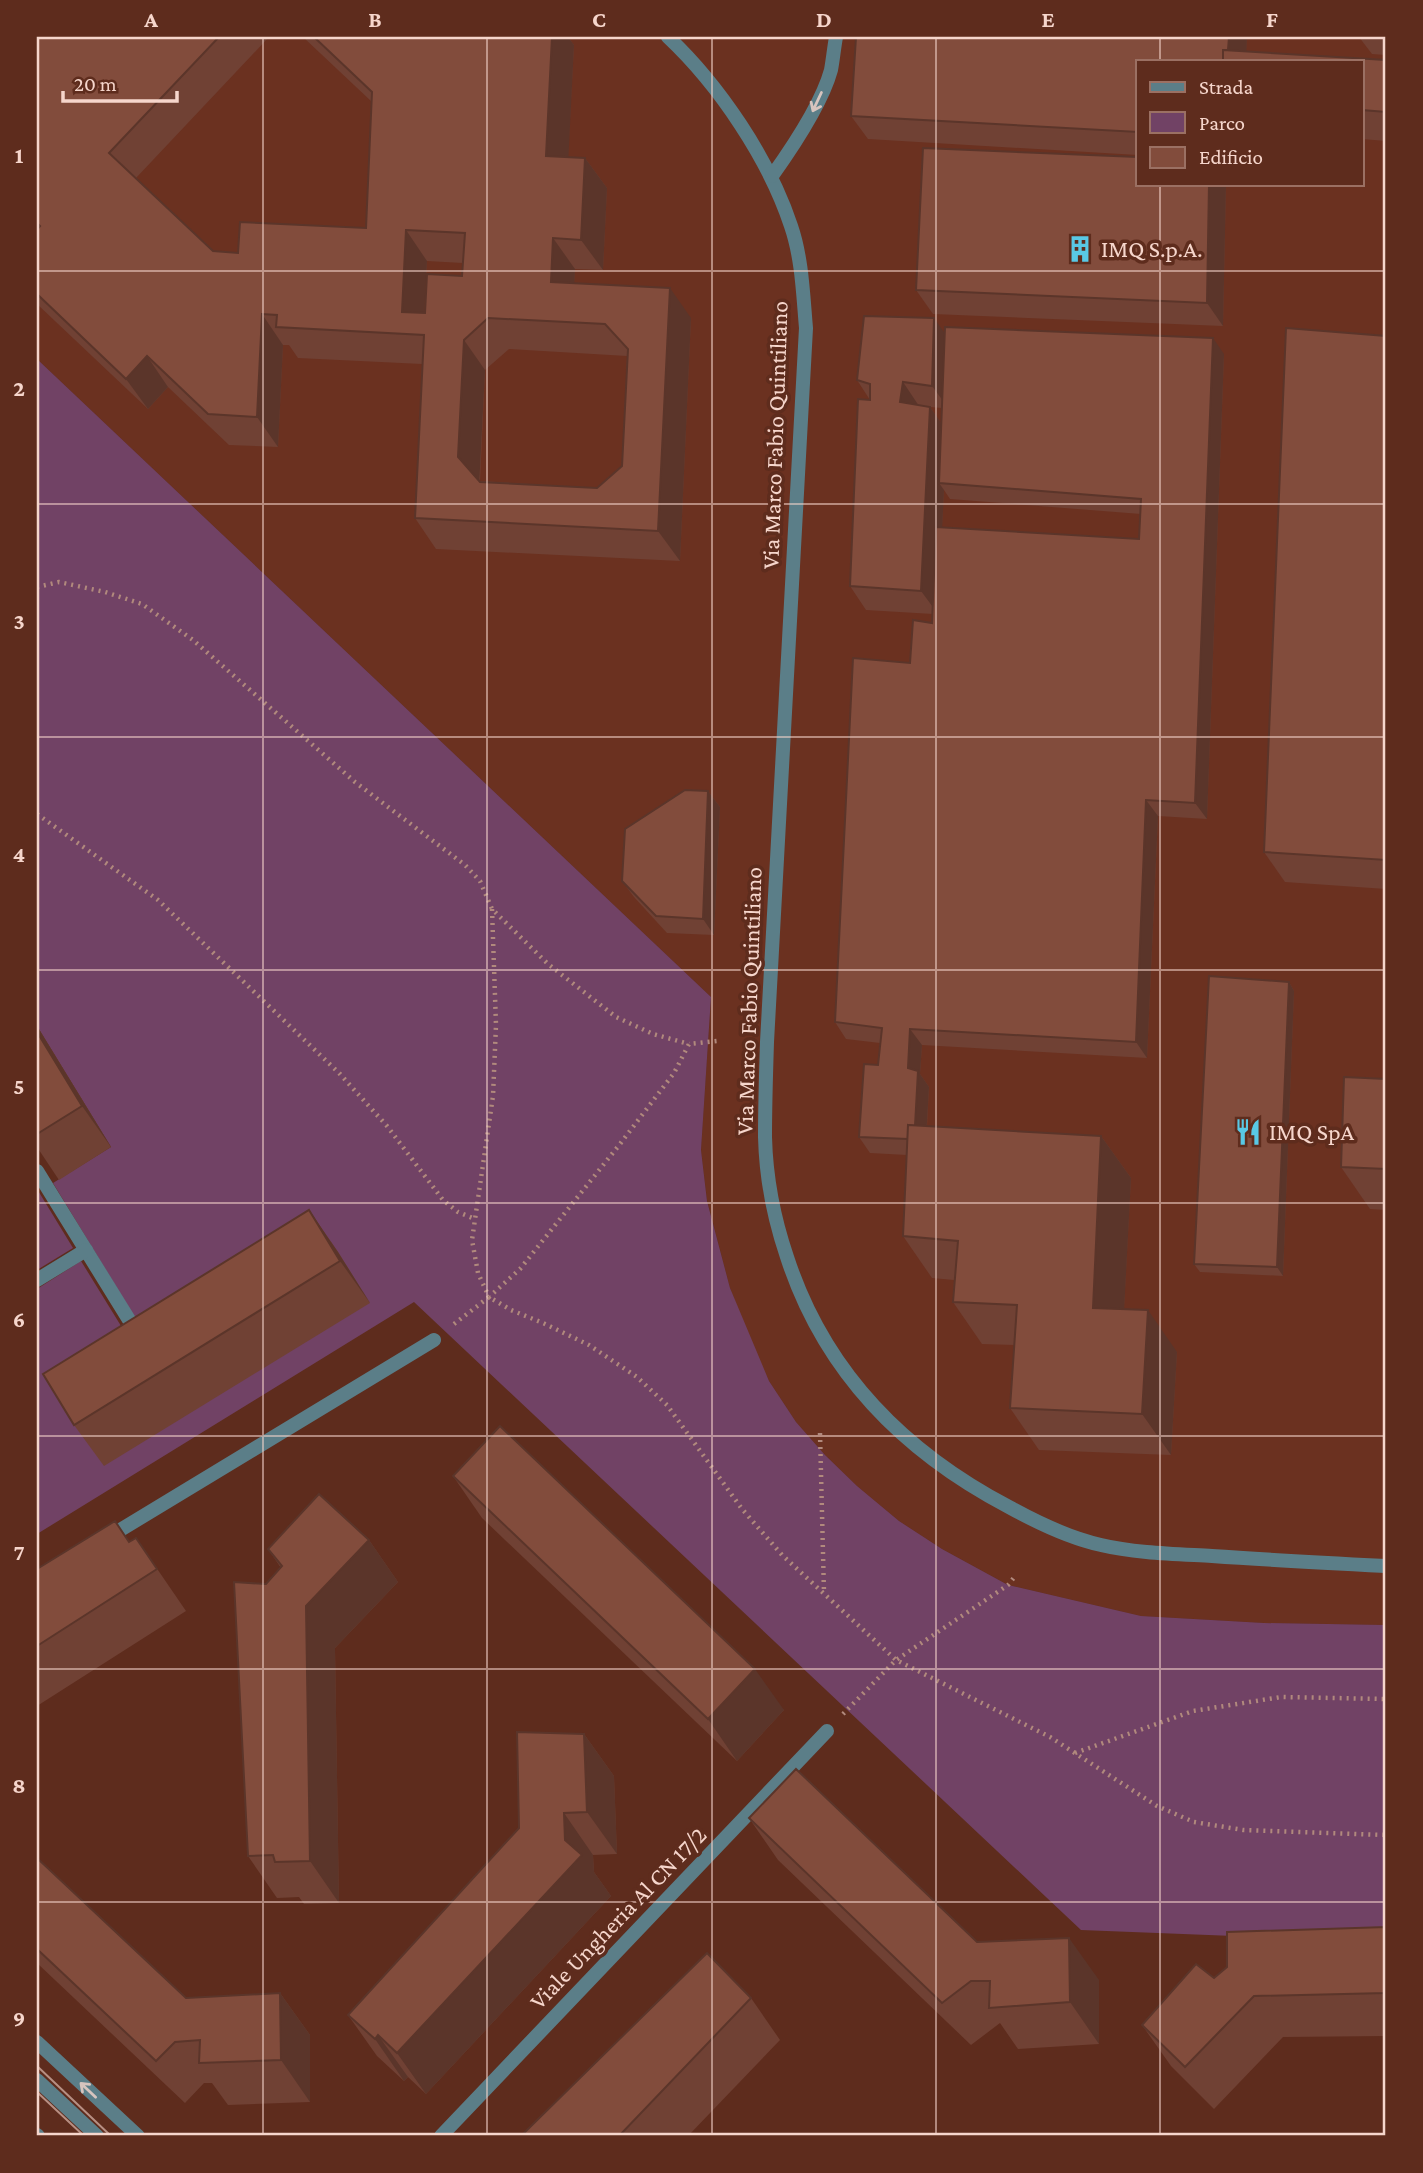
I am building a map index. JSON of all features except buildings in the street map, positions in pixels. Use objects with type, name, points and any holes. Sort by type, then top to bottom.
[{"type":"street","points":[[772,176],[791,150],[814,109],[830,72],[836,37]]},
{"type":"street","name":"Via Marco Fabio Quintiliano","points":[[674,38],[735,118],[772,176],[792,228],[803,284],[806,328],[767,1042],[765,1139],[772,1198],[786,1256],[809,1312],[845,1371],[881,1415],[933,1461],[984,1494],[1042,1525],[1102,1545],[1170,1554],[1386,1566]]},
{"type":"street","points":[[37,1171],[148,1351]]},
{"type":"street","points":[[37,1280],[86,1250]]},
{"type":"street","points":[[95,1545],[434,1339]]},
{"type":"street","name":"Viale Ungheria Al CN 17/2","points":[[441,2136],[827,1731]]},
{"type":"street","points":[[37,2042],[138,2136]]},
{"type":"street","points":[[37,2080],[97,2136]]},
{"type":"path","points":[[37,587],[59,582],[105,592],[142,604],[193,640],[355,782],[465,865],[480,881],[492,909],[496,1025],[494,1096],[471,1240],[478,1273],[489,1297],[511,1310],[589,1345],[637,1377],[667,1405],[742,1509],[782,1555],[896,1660],[1050,1737],[1157,1806],[1194,1822],[1243,1830],[1386,1835]]},
{"type":"path","points":[[37,814],[158,900],[339,1073],[387,1126],[443,1200],[458,1212],[475,1219]]},
{"type":"path","points":[[492,909],[548,964],[616,1017],[653,1034],[689,1044],[717,1041]]},
{"type":"path","points":[[434,1339],[489,1297],[520,1269],[674,1073],[689,1044]]},
{"type":"path","points":[[820,1433],[824,1593]]},
{"type":"path","points":[[827,1731],[896,1660],[1008,1585],[1016,1575]]},
{"type":"path","points":[[1074,1753],[1193,1711],[1281,1697],[1386,1699]]},
{"type":"shaded area","points":[[37,37],[1386,37],[1386,1625],[1264,1623],[1141,1616],[1008,1585],[942,1549],[899,1521],[857,1486],[796,1422],[769,1381],[730,1288],[707,1200],[701,1150],[711,997],[37,359]]},
{"type":"green space","points":[[37,359],[711,997],[701,1150],[707,1201],[730,1288],[769,1381],[796,1422],[857,1486],[899,1521],[942,1549],[1008,1585],[1141,1616],[1264,1623],[1386,1625],[1386,1942],[1081,1930],[414,1302],[37,1534],[37,1289],[81,1261],[134,1347],[148,1339],[53,1183],[111,1147],[37,1026]]},
{"type":"green space","points":[[37,1189],[73,1248],[37,1270]]},
{"type":"tram line","points":[[37,2066],[111,2136]]},
{"type":"tram line","points":[[37,2092],[84,2136]]},
{"type":"place","name":"IMQ S.p.A.","points":[[1080,249]]},
{"type":"place","name":"IMQ SpA","points":[[1248,1132]]}]
